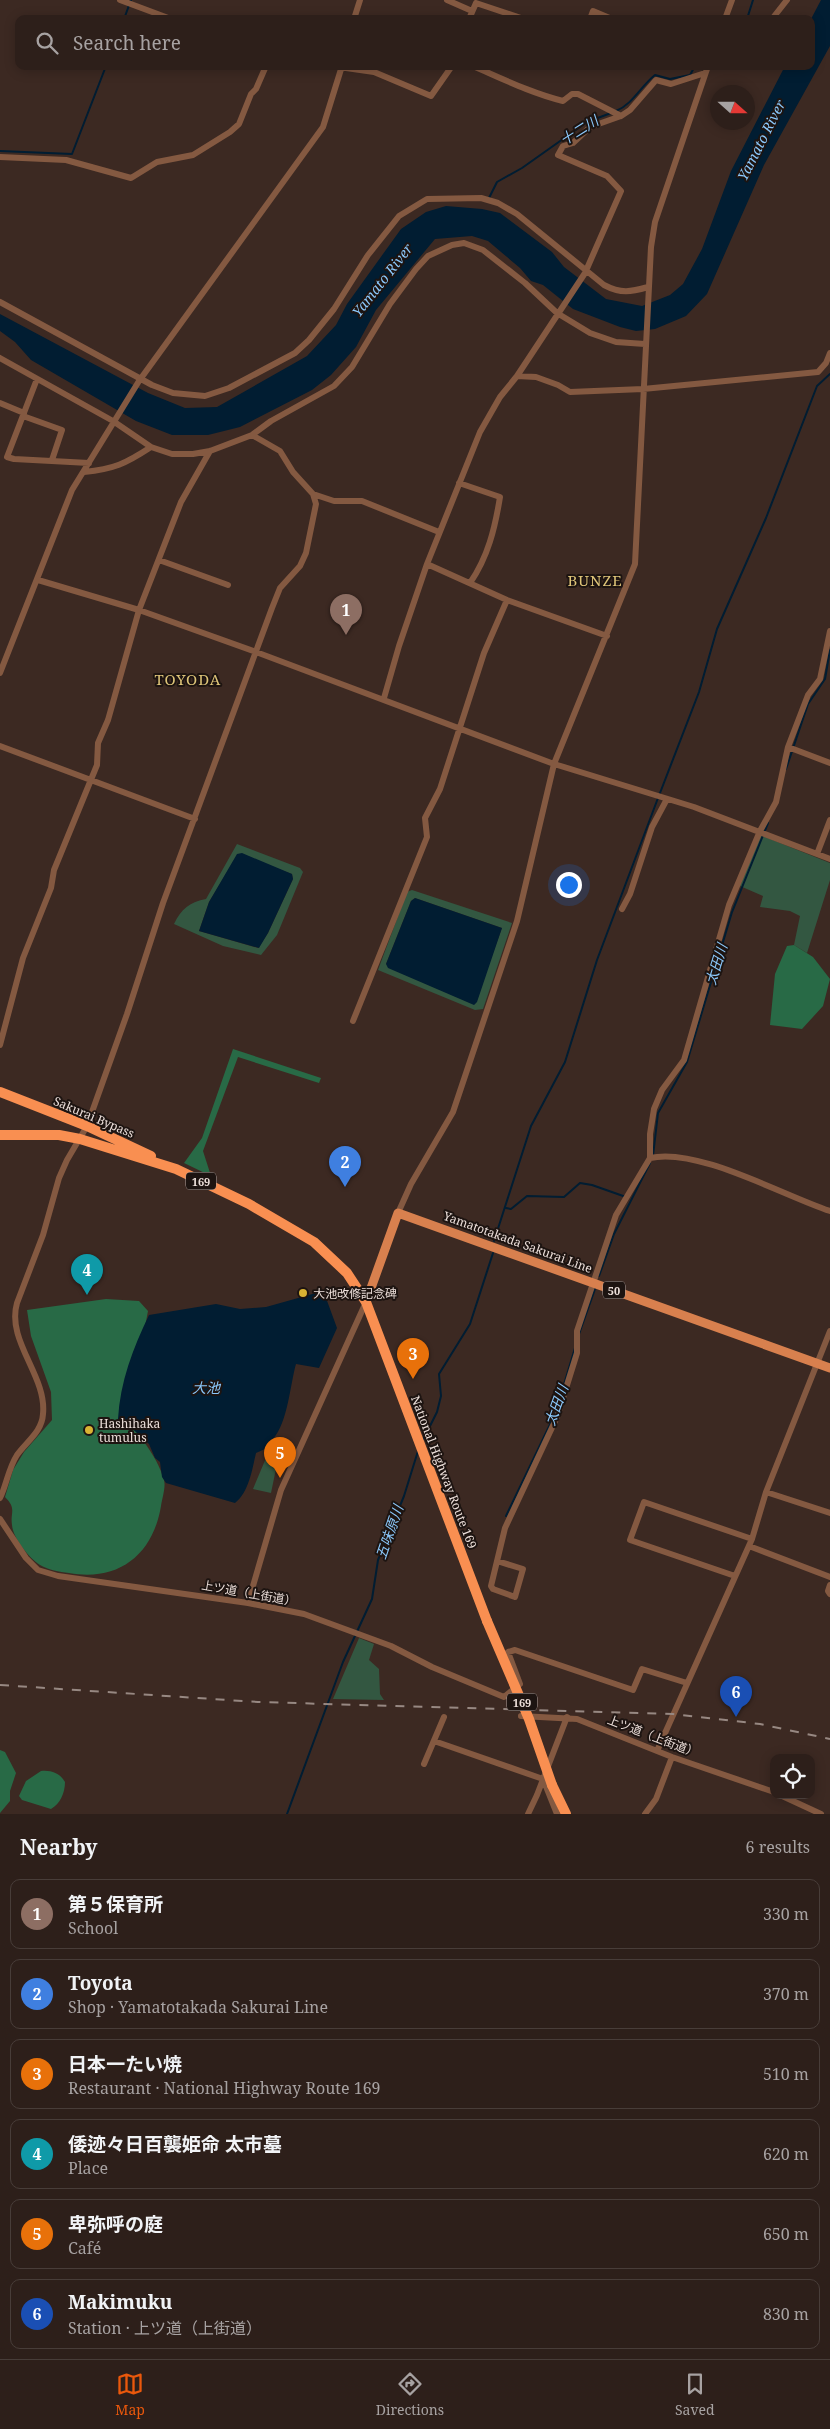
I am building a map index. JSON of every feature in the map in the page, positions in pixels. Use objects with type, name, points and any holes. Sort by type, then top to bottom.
[{"type":"highway","name":"Sakurai Bypass","points":[[0,1092],[86,1126],[176,1168]]},
{"type":"highway","name":"National Highway Route 169","points":[[0,1135],[58,1135],[80,1139],[176,1168],[249,1204],[314,1242],[347,1273],[366,1302],[487,1621],[529,1719],[552,1784],[566,1814]]},
{"type":"main road","name":"Yamatotakada Sakurai Line","points":[[398,1213],[830,1368]]},
{"type":"main road","points":[[366,1302],[398,1213]]},
{"type":"street","points":[[120,0],[159,15]]},
{"type":"street","points":[[355,15],[360,0]]},
{"type":"street","points":[[447,0],[472,11]]},
{"type":"street","points":[[726,15],[732,0]]},
{"type":"street","points":[[775,15],[787,0]]},
{"type":"street","points":[[470,15],[476,3],[512,15]]},
{"type":"street","points":[[592,15],[593,11],[602,15]]},
{"type":"street","points":[[0,157],[66,160],[131,178],[157,162],[193,155],[230,132],[238,124],[264,70]]},
{"type":"street","points":[[0,673],[72,490],[114,419],[140,380],[323,127],[340,70]]},
{"type":"street","points":[[361,70],[374,72],[431,96],[449,70]]},
{"type":"street","points":[[482,70],[536,94],[562,101],[572,94],[578,94],[621,116]]},
{"type":"street","points":[[384,698],[398,646],[427,564],[480,432],[500,397],[517,376],[558,311],[586,272],[621,191],[607,176],[558,155],[563,146],[573,143],[590,127],[621,116],[630,110],[656,80],[671,84],[707,70]]},
{"type":"street","points":[[398,1213],[411,1184],[453,1112],[517,921],[554,764],[635,564],[648,290],[655,222],[707,70]]},
{"type":"street","points":[[0,302],[140,380],[173,393],[205,396],[229,388],[295,353],[310,340],[334,309],[368,255],[399,216],[428,200],[481,198],[498,202],[516,214],[586,272],[615,291],[629,293],[648,290]]},
{"type":"street","points":[[0,358],[114,419],[151,448],[172,454],[193,454],[210,451],[252,435],[271,421],[334,386],[352,367],[390,304],[416,269],[428,256],[441,249],[464,243],[483,250],[558,311],[590,333],[616,342],[645,342]]},
{"type":"street","points":[[517,376],[536,377],[558,385],[570,392],[643,389],[818,372],[826,363],[830,353]]},
{"type":"street","points":[[37,379],[7,456],[14,459],[88,463]]},
{"type":"street","points":[[0,403],[62,430],[52,460]]},
{"type":"street","points":[[0,1498],[12,1463],[39,1430],[44,1414],[39,1389],[17,1329],[15,1309],[43,1235],[59,1178],[86,1126],[127,1014],[163,903],[280,588],[300,566],[306,553],[316,504],[313,494],[293,472],[280,451],[252,435]]},
{"type":"street","points":[[84,472],[111,469],[151,448]]},
{"type":"street","points":[[0,1045],[23,958],[51,888],[54,870],[97,765],[98,744],[108,720],[139,610],[181,502],[210,451]]},
{"type":"street","points":[[459,483],[500,497],[495,525],[482,566],[470,583]]},
{"type":"street","points":[[313,494],[334,501],[362,501],[439,532]]},
{"type":"street","points":[[159,560],[193,574],[228,585]]},
{"type":"street","points":[[427,564],[508,600],[607,636]]},
{"type":"street","points":[[38,580],[139,610],[384,698],[554,764],[667,799],[760,831],[830,860]]},
{"type":"street","points":[[353,1021],[427,837],[425,818],[440,789],[484,653],[508,600]]},
{"type":"street","points":[[497,1561],[523,1569],[515,1597],[493,1589],[491,1586],[497,1561],[505,1528],[557,1417],[577,1353],[577,1331],[616,1215],[650,1158],[650,1134],[654,1109],[662,1090],[684,1060],[729,905],[760,831],[776,802],[788,747],[808,695],[820,678],[830,631]]},
{"type":"street","points":[[0,746],[195,819]]},
{"type":"street","points":[[788,747],[830,763]]},
{"type":"street","points":[[622,910],[630,894],[652,827],[667,799]]},
{"type":"street","points":[[817,854],[830,820]]},
{"type":"street","points":[[650,1158],[674,1156],[737,1173],[830,1211]]},
{"type":"street","points":[[248,1603],[281,1490],[366,1302]]},
{"type":"street","points":[[358,1323],[365,1320],[377,1330]]},
{"type":"street","points":[[657,1751],[752,1539],[766,1492],[830,1331]]},
{"type":"street","points":[[766,1492],[830,1513]]},
{"type":"street","points":[[735,1576],[630,1540],[644,1502],[752,1539]]},
{"type":"street","name":"上ツ道（上街道）","points":[[0,1519],[26,1558],[38,1570],[58,1576],[248,1603],[304,1614],[391,1646],[432,1667],[504,1697],[520,1684],[508,1652],[515,1650],[633,1690],[642,1669],[687,1683]]},
{"type":"street","points":[[749,1546],[830,1577]]},
{"type":"street","points":[[830,1585],[828,1591],[830,1594]]},
{"type":"street","name":"上ツ道（上街道）","points":[[522,1716],[577,1719],[672,1757],[770,1791]]},
{"type":"street","points":[[424,1764],[444,1717]]},
{"type":"street","points":[[528,1814],[566,1717]]},
{"type":"street","points":[[434,1741],[543,1779],[558,1814]]},
{"type":"street","points":[[645,1814],[656,1798],[672,1757]]},
{"type":"street","points":[[789,1799],[821,1814]]},
{"type":"green space","points":[[760,835],[830,863],[830,880],[807,953],[794,945],[800,916],[790,911],[760,907],[763,896],[740,886]]},
{"type":"green space","points":[[237,844],[300,868],[303,872],[277,935],[261,955],[223,946],[174,924],[187,907],[195,902],[206,899]],"holes":[[[238,854],[292,874],[293,879],[268,933],[258,948],[199,931],[209,902]]]},
{"type":"green space","points":[[412,890],[512,923],[483,1009],[475,1010],[378,970],[407,892]],"holes":[[[415,898],[502,928],[490,961],[386,964],[411,901]]]},
{"type":"green space","points":[[794,945],[813,957],[830,979],[823,1006],[802,1029],[770,1025],[775,974],[787,946]]},
{"type":"green space","points":[[233,1049],[321,1078],[319,1083],[238,1057],[203,1151],[211,1176],[184,1163],[202,1138]]},
{"type":"green space","name":"Hashihaka tumulus","points":[[106,1299],[139,1301],[148,1311],[144,1332],[119,1409],[156,1461],[161,1470],[165,1486],[157,1523],[141,1551],[118,1569],[87,1575],[50,1569],[40,1565],[31,1558],[15,1536],[12,1508],[5,1497],[13,1470],[24,1452],[52,1420],[51,1392],[31,1336],[27,1310]]},
{"type":"green space","points":[[266,1458],[278,1459],[271,1493],[253,1489]]},
{"type":"green space","points":[[359,1638],[374,1644],[369,1660],[379,1669],[380,1694],[384,1700],[333,1699]]},
{"type":"green space","points":[[0,1750],[5,1752],[16,1773],[10,1791],[10,1801],[0,1813]]},
{"type":"green space","points":[[41,1771],[55,1773],[61,1776],[65,1782],[61,1798],[51,1809],[22,1800],[19,1796],[26,1781]]},
{"type":"water","name":"Yamato River","points":[[821,0],[830,0],[830,46],[764,165],[707,294],[686,316],[655,329],[636,331],[573,309],[543,285],[531,281],[520,268],[488,241],[472,236],[435,239],[376,310],[356,347],[331,375],[312,390],[240,427],[208,435],[172,435],[136,421],[31,360],[15,342],[0,331],[0,314],[148,393],[185,408],[217,407],[307,356],[336,325],[347,304],[401,229],[426,212],[446,206],[482,209],[500,213],[552,252],[564,267],[606,299],[642,306],[670,295],[683,284],[702,249],[731,171],[752,130],[755,130],[755,124],[783,70],[815,70],[815,15],[813,15]]},
{"type":"water","points":[[242,853],[292,874],[293,879],[259,948],[199,931],[209,902],[237,854]]},
{"type":"water","points":[[415,898],[502,928],[477,1002],[474,1005],[388,968],[386,964],[411,901]]},
{"type":"water","name":"大池","points":[[316,1293],[326,1298],[337,1328],[319,1368],[296,1364],[282,1423],[273,1439],[274,1445],[256,1453],[244,1493],[235,1503],[166,1483],[162,1477],[160,1462],[155,1458],[149,1444],[126,1423],[118,1419],[124,1379],[149,1315],[216,1304],[240,1309],[266,1307]]},
{"type":"waterway","points":[[125,15],[131,0]]},
{"type":"waterway","name":"十二川","points":[[748,15],[753,0]]},
{"type":"waterway","points":[[0,151],[72,154],[104,70]]},
{"type":"waterway","name":"十二川","points":[[616,111],[627,104],[655,75],[670,79],[690,75],[693,70]]},
{"type":"waterway","name":"十二川","points":[[489,198],[497,182],[522,168],[587,122],[611,113]]},
{"type":"waterway","points":[[660,793],[699,692],[717,629],[766,518],[817,386],[830,374]]},
{"type":"waterway","name":"太田川","points":[[786,769],[808,704],[825,679],[830,650]]},
{"type":"waterway","points":[[494,1241],[531,1126],[565,1062],[597,960],[658,798]]},
{"type":"waterway","name":"太田川","points":[[653,1156],[658,1113],[687,1062],[732,912],[768,823]]},
{"type":"waterway","name":"太田川","points":[[599,1276],[614,1234],[650,1163]]},
{"type":"waterway","name":"五味原川","points":[[506,1208],[511,1209],[527,1196],[564,1197],[580,1183],[592,1185],[626,1197]]},
{"type":"waterway","name":"五味原川","points":[[423,1440],[437,1412],[441,1396],[439,1374],[470,1324],[493,1253]]},
{"type":"waterway","name":"太田川","points":[[579,1334],[595,1289]]},
{"type":"waterway","name":"太田川","points":[[506,1516],[555,1414],[575,1348]]},
{"type":"waterway","name":"五味原川","points":[[287,1814],[343,1662],[372,1599],[378,1560],[404,1496],[418,1451]]},
{"type":"railway","points":[[0,1685],[258,1702],[673,1714],[760,1724],[830,1739]]},
{"type":"place","name":"第５保育所","points":[[346,635]]},
{"type":"place","name":"Toyota","points":[[345,1187]]},
{"type":"place","name":"大池改修記念碑","points":[[303,1293]]},
{"type":"place","name":"倭迹々日百襲姫命 太市墓","points":[[87,1295]]},
{"type":"place","name":"日本一たい焼","points":[[413,1379]]},
{"type":"place","name":"Hashihaka tumulus","points":[[89,1430]]},
{"type":"place","name":"卑弥呼の庭","points":[[280,1478]]},
{"type":"place","name":"Makimuku","points":[[736,1717]]},
{"type":"district","name":"BUNZE","points":[[595,580]]},
{"type":"district","name":"TOYODA","points":[[188,679]]}]
